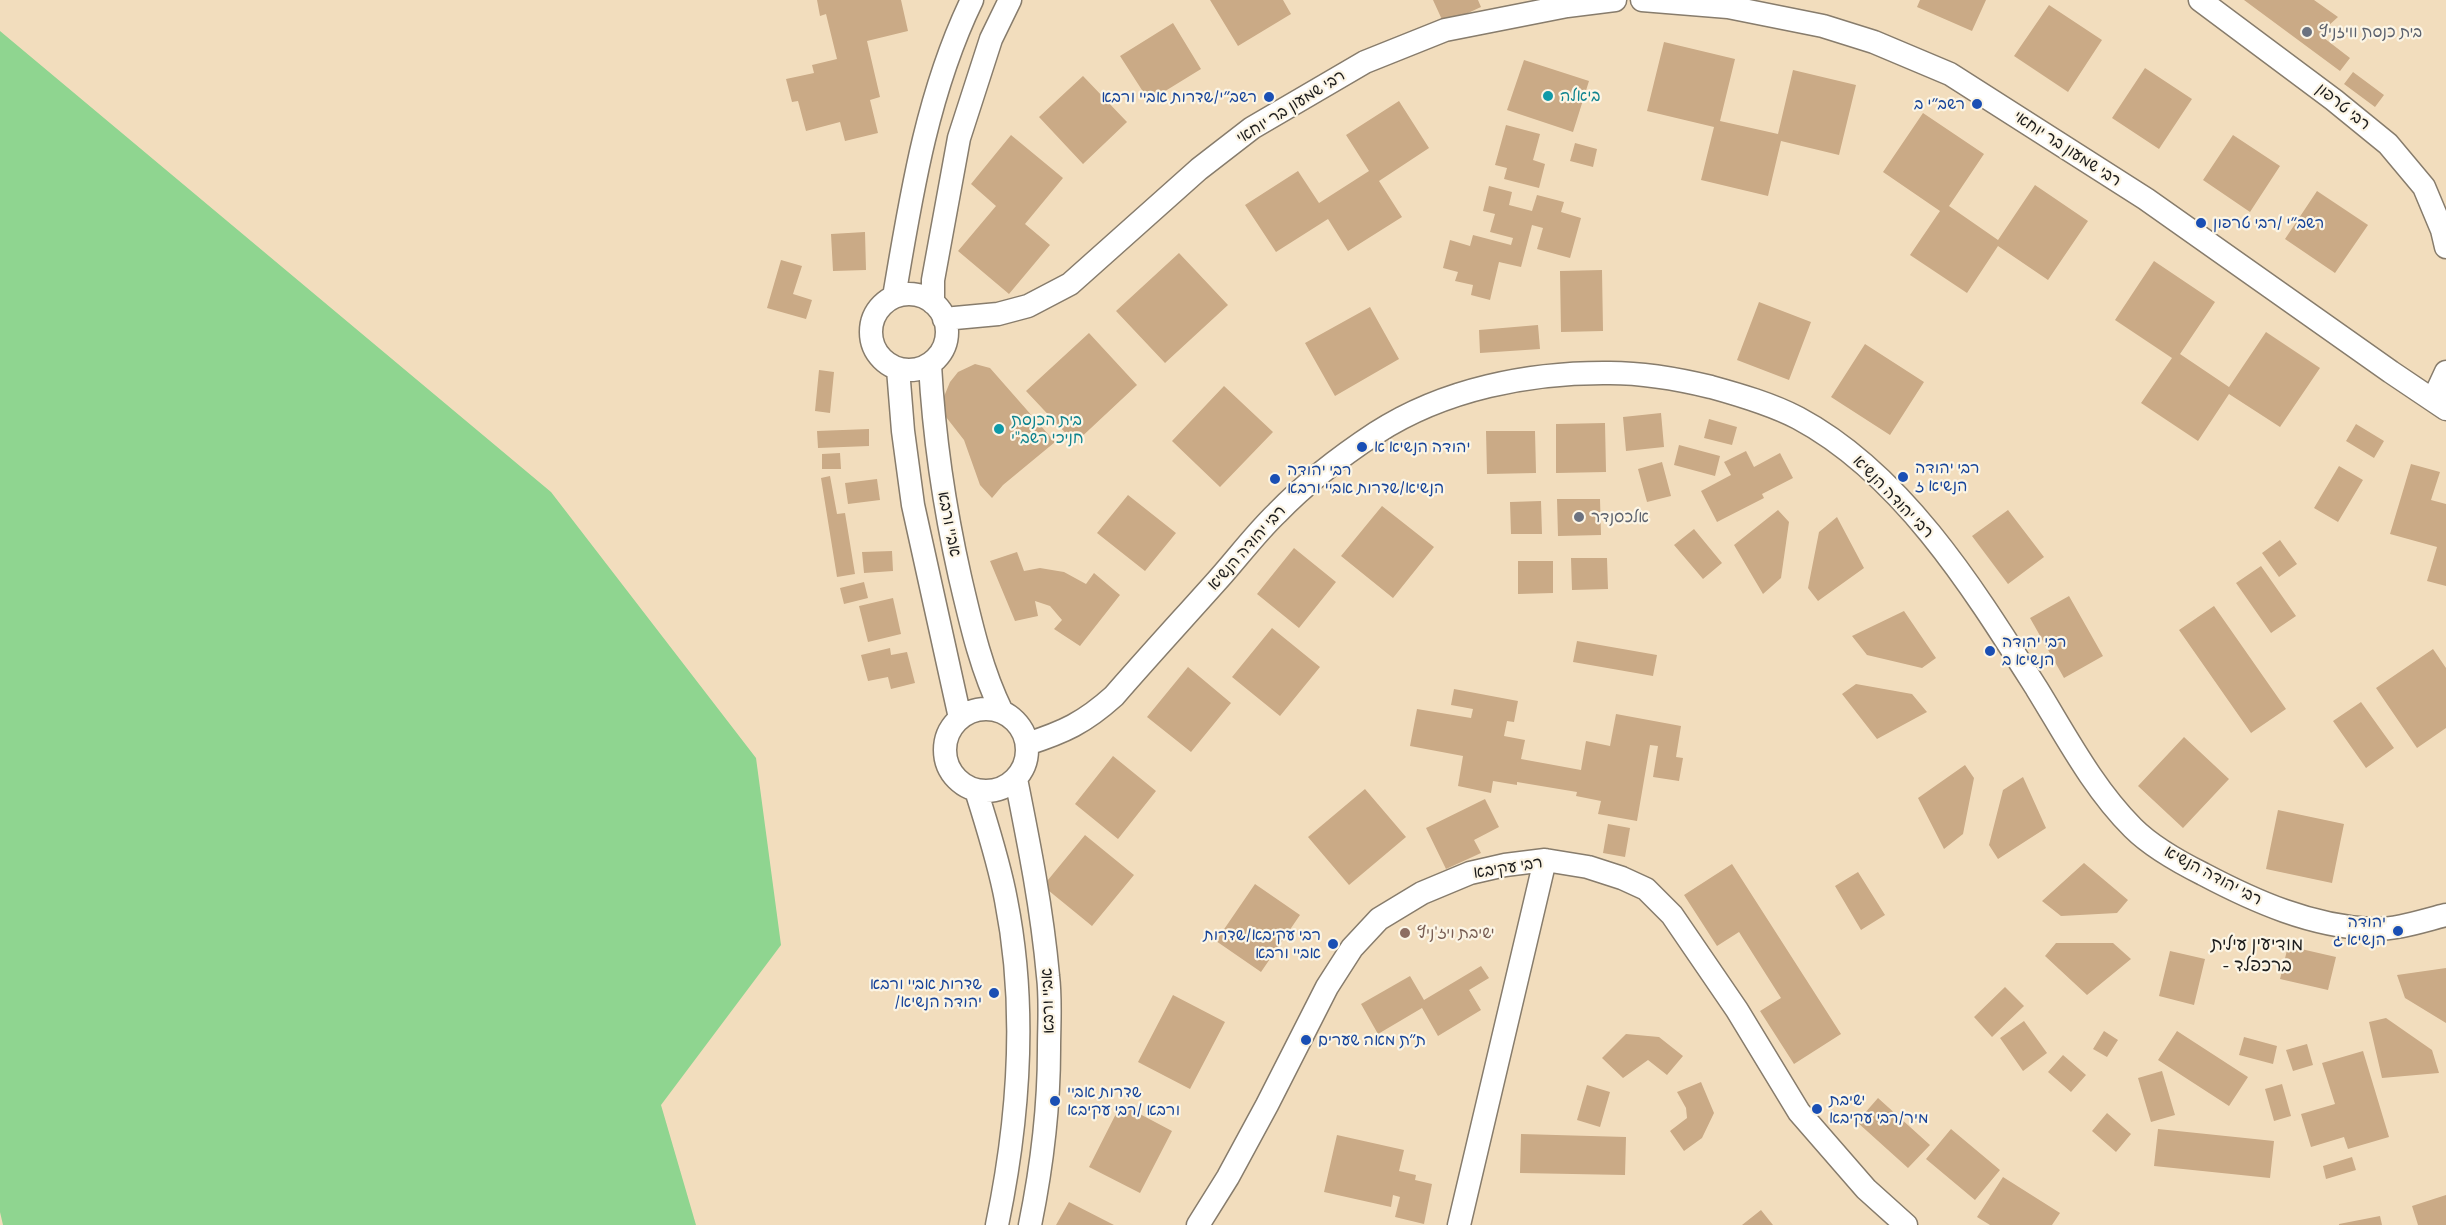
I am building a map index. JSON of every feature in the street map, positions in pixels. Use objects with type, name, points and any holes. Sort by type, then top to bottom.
[{"type":"street","points":[[894,297],[925,129],[959,26],[972,0]]},
{"type":"street","points":[[938,311],[913,294],[887,300],[875,313],[870,330],[875,351],[886,364],[909,371],[930,365],[946,344],[947,331],[938,311],[933,280],[959,138],[991,39],[1010,0]]},
{"type":"street","name":"רבי שמעון בר יוחאי","points":[[938,311],[967,318],[1008,311],[1028,306],[1070,284],[1199,169],[1251,128],[1365,62],[1445,30],[1567,6],[1615,0]]},
{"type":"street","name":"רבי שמעון בר יוחאי","points":[[1642,0],[1728,7],[1823,26],[1879,43],[1950,74],[2146,199],[2439,404]]},
{"type":"street","name":"רבי טרפון","points":[[2200,0],[2317,86],[2388,144],[2424,187],[2442,230],[2446,247]]},
{"type":"street","name":"אביי ורבא","points":[[930,365],[934,428],[945,509],[978,656],[1002,712]]},
{"type":"street","name":"אביי ורבא","points":[[898,369],[903,431],[913,505],[960,718]]},
{"type":"street","name":"רבי יהודה הנשיא","points":[[1027,744],[1064,731],[1092,716],[1114,696],[1276,513],[1374,434],[1416,410],[1469,391],[1514,381],[1577,372],[1637,374],[1682,380],[1738,394],[1798,418],[1843,447],[1877,476],[1947,555],[2102,792],[2135,830],[2176,860],[2242,895],[2331,925],[2375,929],[2416,923],[2446,915]]},
{"type":"street","points":[[2439,404],[2446,372]]},
{"type":"street","points":[[990,709],[1002,712],[1020,726],[1027,744],[1027,758],[1022,770],[1016,779],[1000,789],[981,791],[968,787],[954,776],[945,757],[946,737],[960,718],[976,710],[990,709]]},
{"type":"street","name":"אביי ורבא","points":[[1016,779],[1039,896],[1050,1007],[1047,1119],[1043,1157],[1030,1225]]},
{"type":"street","name":"אביי ורבא","points":[[976,790],[1007,902],[1017,999],[1015,1116],[1011,1152],[997,1225]]},
{"type":"street","points":[[1459,1225],[1545,860]]},
{"type":"street","name":"רבי עקיבא","points":[[1198,1225],[1228,1177],[1267,1106],[1327,987],[1352,948],[1379,919],[1422,893],[1470,873],[1505,865],[1545,860],[1588,867],[1622,878],[1646,889],[1672,915],[1737,1010],[1799,1112],[1866,1189],[1906,1225]]},
{"type":"green space","points":[[0,31],[551,492],[756,758],[781,945],[661,1105],[696,1225],[3,1225],[0,1212]]},
{"type":"building","points":[[817,0],[901,0],[908,31],[867,41],[880,97],[870,100],[878,133],[845,141],[840,122],[806,131],[798,101],[792,102],[786,79],[814,73],[812,65],[837,59],[826,14],[820,16]]},
{"type":"building","points":[[1210,0],[1283,0],[1291,14],[1238,46]]},
{"type":"building","points":[[1433,0],[1478,0],[1481,7],[1444,24]]},
{"type":"building","points":[[1920,0],[1986,0],[1972,31],[1917,7]]},
{"type":"building","name":"בית כנסת וויזניץ","points":[[2244,0],[2314,0],[2338,17],[2327,27],[2324,38],[2350,58],[2340,71]]},
{"type":"building","points":[[2049,5],[2102,40],[2068,92],[2014,56]]},
{"type":"building","points":[[1173,23],[1201,69],[1149,101],[1120,56]]},
{"type":"building","points":[[1664,42],[1735,59],[1720,121],[1778,134],[1793,70],[1856,85],[1839,155],[1781,141],[1768,196],[1701,180],[1714,127],[1647,111]]},
{"type":"building","name":"ביאלה","points":[[1524,60],[1589,81],[1573,132],[1507,110]]},
{"type":"building","points":[[2145,68],[2192,99],[2159,149],[2112,118]]},
{"type":"building","points":[[2353,72],[2384,95],[2375,107],[2344,84]]},
{"type":"building","points":[[1083,76],[1127,122],[1083,164],[1039,117]]},
{"type":"building","points":[[1399,101],[1429,148],[1379,181],[1402,217],[1348,251],[1328,219],[1276,252],[1245,205],[1298,171],[1319,203],[1369,171],[1346,135]]},
{"type":"building","points":[[1923,113],[1984,154],[1949,206],[1998,240],[2035,185],[2088,221],[2048,280],[1998,246],[1967,293],[1910,255],[1940,211],[1883,172]]},
{"type":"building","points":[[1506,125],[1540,134],[1533,160],[1545,164],[1539,188],[1504,179],[1507,168],[1495,165]]},
{"type":"building","points":[[1011,135],[1063,178],[1025,224],[1050,245],[1009,294],[958,251],[996,206],[971,184]]},
{"type":"building","points":[[2233,135],[2280,166],[2250,212],[2203,180]]},
{"type":"building","points":[[1575,143],[1597,149],[1593,167],[1570,161]]},
{"type":"building","points":[[1489,186],[1512,192],[1509,205],[1532,211],[1537,195],[1564,202],[1561,212],[1581,218],[1570,258],[1537,249],[1543,228],[1532,225],[1521,267],[1499,262],[1490,300],[1471,295],[1473,285],[1455,281],[1458,272],[1443,268],[1450,240],[1470,246],[1473,235],[1511,245],[1513,238],[1490,232],[1495,214],[1483,211]]},
{"type":"building","points":[[2317,191],[2368,225],[2335,273],[2285,239]]},
{"type":"building","points":[[865,232],[866,270],[833,271],[831,234]]},
{"type":"building","points":[[1179,253],[1228,305],[1165,363],[1116,311]]},
{"type":"building","points":[[781,260],[802,266],[793,294],[812,300],[806,319],[767,308]]},
{"type":"building","points":[[2154,261],[2215,302],[2180,354],[2229,387],[2266,332],[2320,368],[2280,427],[2229,394],[2198,441],[2141,403],[2172,358],[2115,320]]},
{"type":"building","points":[[1602,270],[1603,331],[1561,332],[1560,271]]},
{"type":"building","points":[[1759,302],[1811,322],[1789,380],[1737,360]]},
{"type":"building","points":[[1370,307],[1399,359],[1335,396],[1305,343]]},
{"type":"building","points":[[1538,325],[1540,349],[1480,353],[1479,330]]},
{"type":"building","points":[[1089,333],[1137,385],[1075,443],[1026,391]]},
{"type":"building","points":[[1865,344],[1924,382],[1890,435],[1831,397]]},
{"type":"building","name":"בית הכנסת חניכי רשב\"י","points":[[975,364],[990,368],[1055,442],[1003,485],[992,498],[980,485],[964,440],[946,417],[943,399],[950,382],[958,372]]},
{"type":"building","points":[[819,370],[834,372],[830,413],[815,411]]},
{"type":"building","points":[[1224,386],[1273,432],[1220,487],[1172,441]]},
{"type":"building","points":[[1661,413],[1664,447],[1626,451],[1623,417]]},
{"type":"building","points":[[1709,419],[1737,427],[1732,445],[1704,438]]},
{"type":"building","points":[[1605,423],[1606,472],[1556,473],[1556,424]]},
{"type":"building","points":[[2356,424],[2384,441],[2374,458],[2346,441]]},
{"type":"building","points":[[869,429],[869,446],[818,448],[817,431]]},
{"type":"building","points":[[1486,431],[1535,431],[1536,473],[1487,474]]},
{"type":"building","points":[[1679,445],[1720,456],[1715,476],[1674,465]]},
{"type":"building","points":[[1746,451],[1754,467],[1780,453],[1793,478],[1762,494],[1764,498],[1717,522],[1701,491],[1731,475],[1724,462]]},
{"type":"building","points":[[840,453],[841,469],[822,469],[822,454]]},
{"type":"building","points":[[1662,462],[1671,496],[1647,502],[1638,469]]},
{"type":"building","points":[[2411,464],[2440,472],[2431,500],[2446,504],[2446,586],[2427,581],[2437,547],[2390,534]]},
{"type":"building","points":[[2339,466],[2363,480],[2338,522],[2314,508]]},
{"type":"building","points":[[830,476],[837,514],[845,513],[855,574],[837,577],[821,478]]},
{"type":"building","points":[[877,479],[880,500],[848,504],[845,483]]},
{"type":"building","points":[[1128,495],[1176,533],[1145,571],[1097,533]]},
{"type":"building","name":"אלכסנדר","points":[[1557,499],[1600,499],[1601,535],[1558,536]]},
{"type":"building","points":[[1541,501],[1542,534],[1511,534],[1510,502]]},
{"type":"building","points":[[1382,506],[1434,547],[1393,598],[1341,556]]},
{"type":"building","points":[[1778,510],[1789,522],[1781,578],[1763,594],[1734,545]]},
{"type":"building","points":[[2008,510],[2044,557],[2008,584],[1972,536]]},
{"type":"building","points":[[1837,517],[1864,568],[1818,601],[1808,588],[1819,532]]},
{"type":"building","points":[[1694,529],[1722,563],[1703,579],[1674,545]]},
{"type":"building","points":[[2280,540],[2297,564],[2279,577],[2262,553]]},
{"type":"building","points":[[1294,548],[1336,582],[1299,628],[1257,594]]},
{"type":"building","points":[[892,551],[893,571],[864,573],[862,552]]},
{"type":"building","points":[[1017,552],[1024,571],[1040,568],[1064,572],[1086,584],[1094,573],[1120,595],[1080,646],[1054,629],[1062,620],[1050,606],[1035,601],[1038,616],[1015,621],[990,561]]},
{"type":"building","points":[[1571,558],[1607,558],[1608,589],[1572,590]]},
{"type":"building","points":[[1518,561],[1553,561],[1553,593],[1518,594]]},
{"type":"building","points":[[2261,566],[2296,616],[2271,633],[2236,583]]},
{"type":"building","points":[[864,582],[868,598],[844,604],[840,588]]},
{"type":"building","points":[[2069,596],[2103,656],[2064,678],[2030,618]]},
{"type":"building","points":[[893,598],[901,634],[868,642],[859,606]]},
{"type":"building","points":[[2214,606],[2286,709],[2251,733],[2179,630]]},
{"type":"building","points":[[1904,611],[1936,658],[1922,668],[1867,655],[1852,636]]},
{"type":"building","points":[[1272,628],[1320,667],[1280,716],[1232,677]]},
{"type":"building","points":[[1577,641],[1657,655],[1653,676],[1573,662]]},
{"type":"building","points":[[890,648],[891,655],[907,652],[915,683],[891,689],[888,677],[868,681],[861,655]]},
{"type":"building","points":[[2433,649],[2446,668],[2446,728],[2417,748],[2376,688]]},
{"type":"building","points":[[1188,667],[1231,703],[1191,752],[1147,717]]},
{"type":"building","points":[[1856,684],[1912,694],[1927,712],[1877,739],[1842,694]]},
{"type":"building","points":[[1454,689],[1518,701],[1514,722],[1507,721],[1504,736],[1525,740],[1521,759],[1581,770],[1586,741],[1610,746],[1616,714],[1681,726],[1676,757],[1683,758],[1679,781],[1653,777],[1658,746],[1650,745],[1637,821],[1598,814],[1601,801],[1576,796],[1577,792],[1517,782],[1517,785],[1493,781],[1491,793],[1458,786],[1463,756],[1410,746],[1417,709],[1471,718],[1473,709],[1451,705]]},
{"type":"building","points":[[2361,702],[2394,748],[2366,768],[2333,721]]},
{"type":"building","points":[[2184,737],[2229,779],[2183,828],[2138,786]]},
{"type":"building","points":[[1113,756],[1156,791],[1118,839],[1075,804]]},
{"type":"building","points":[[1965,765],[1974,778],[1963,834],[1944,849],[1918,798]]},
{"type":"building","points":[[2023,777],[2046,828],[1998,859],[1989,845],[2003,790]]},
{"type":"building","points":[[1365,789],[1406,837],[1349,885],[1308,837]]},
{"type":"building","points":[[1485,799],[1499,827],[1474,840],[1481,853],[1446,869],[1426,828]]},
{"type":"building","points":[[2278,810],[2344,824],[2332,883],[2266,869]]},
{"type":"building","points":[[1608,824],[1630,828],[1625,857],[1603,853]]},
{"type":"building","points":[[1085,835],[1134,875],[1092,926],[1043,886]]},
{"type":"building","points":[[2084,863],[2128,900],[2117,913],[2061,916],[2042,901]]},
{"type":"building","points":[[1732,864],[1841,1034],[1794,1064],[1760,1011],[1781,998],[1739,932],[1717,946],[1684,895]]},
{"type":"building","points":[[1858,872],[1885,915],[1861,930],[1835,886]]},
{"type":"building","points":[[1255,884],[1300,915],[1261,972],[1216,941]]},
{"type":"building","points":[[2056,943],[2113,943],[2131,959],[2087,995],[2045,956]]},
{"type":"building","points":[[2288,946],[2336,957],[2328,990],[2280,979]]},
{"type":"building","points":[[2170,951],[2205,959],[2194,1005],[2159,996]]},
{"type":"building","points":[[1481,966],[1489,978],[1469,990],[1481,1010],[1438,1036],[1422,1008],[1378,1034],[1361,1004],[1410,976],[1424,1000]]},
{"type":"building","points":[[2446,968],[2446,1023],[2405,998],[2397,975]]},
{"type":"building","points":[[2005,987],[2024,1006],[1992,1037],[1974,1017]]},
{"type":"building","points":[[1173,995],[1225,1022],[1190,1089],[1138,1062]]},
{"type":"building","points":[[2386,1018],[2432,1050],[2439,1073],[2382,1078],[2369,1022]]},
{"type":"building","points":[[2024,1021],[2047,1053],[2023,1071],[2000,1038]]},
{"type":"building","points":[[2104,1031],[2118,1040],[2107,1057],[2093,1049]]},
{"type":"building","points":[[2177,1031],[2248,1077],[2229,1106],[2158,1060]]},
{"type":"building","points":[[1626,1034],[1659,1037],[1683,1056],[1667,1075],[1648,1060],[1623,1078],[1602,1058]]},
{"type":"building","points":[[2244,1037],[2277,1046],[2273,1064],[2239,1055]]},
{"type":"building","points":[[2307,1044],[2313,1065],[2293,1071],[2286,1050]]},
{"type":"building","points":[[2363,1051],[2389,1137],[2348,1149],[2344,1137],[2311,1147],[2301,1114],[2335,1104],[2322,1063]]},
{"type":"building","points":[[2063,1055],[2086,1075],[2071,1092],[2048,1072]]},
{"type":"building","points":[[2162,1071],[2175,1115],[2151,1122],[2138,1078]]},
{"type":"building","points":[[1701,1082],[1714,1113],[1702,1138],[1684,1151],[1670,1131],[1687,1118],[1686,1108],[1677,1092]]},
{"type":"building","points":[[2282,1084],[2291,1116],[2274,1121],[2265,1089]]},
{"type":"building","points":[[1587,1085],[1610,1092],[1600,1127],[1577,1120]]},
{"type":"building","points":[[1878,1098],[1930,1145],[1908,1168],[1857,1122]]},
{"type":"building","points":[[1121,1104],[1172,1131],[1140,1193],[1089,1167]]},
{"type":"building","points":[[2107,1113],[2131,1134],[2116,1152],[2092,1131]]},
{"type":"building","points":[[1951,1129],[2000,1170],[1975,1200],[1926,1159]]},
{"type":"building","points":[[2158,1129],[2274,1141],[2270,1178],[2154,1166]]},
{"type":"building","points":[[1521,1134],[1626,1137],[1625,1175],[1520,1173]]},
{"type":"building","points":[[1337,1135],[1404,1150],[1399,1171],[1416,1175],[1415,1180],[1432,1184],[1424,1224],[1395,1217],[1400,1197],[1393,1195],[1391,1207],[1324,1192]]},
{"type":"building","points":[[2352,1157],[2356,1170],[2326,1179],[2323,1166]]},
{"type":"building","points":[[2003,1177],[2060,1213],[2052,1225],[1990,1225],[1977,1217]]},
{"type":"building","points":[[2446,1195],[2446,1225],[2418,1225],[2412,1206]]},
{"type":"building","points":[[1069,1202],[1114,1225],[1056,1225]]},
{"type":"building","points":[[1761,1210],[1773,1225],[1742,1225]]},
{"type":"building","points":[[2380,1216],[2382,1225],[2339,1225],[2339,1224]]},
{"type":"place","name":"בית כנסת וויזניץ","points":[[2307,32]]},
{"type":"place","name":"ביאלה","points":[[1548,96]]},
{"type":"place","name":"רשב״י/שדרות אביי ורבא","points":[[1269,97]]},
{"type":"place","name":"רשב״י ב","points":[[1977,104]]},
{"type":"place","name":"רשב״י /רבי טרפון","points":[[2201,223]]},
{"type":"place","name":"בית הכנסת חניכי רשב\"י","points":[[999,429]]},
{"type":"place","name":"יהודה הנשיא א","points":[[1362,447]]},
{"type":"place","name":"רבי יהודה הנשיא ז","points":[[1903,477]]},
{"type":"place","name":"רבי יהודה הנשיא/שדרות אביי ורבא","points":[[1275,479]]},
{"type":"place","name":"אלכסנדר","points":[[1579,517]]},
{"type":"place","name":"רבי יהודה הנשיא ב","points":[[1990,651]]},
{"type":"place","name":"יהודה הנשיא ג","points":[[2398,931]]},
{"type":"place","name":"ישיבת ויז'ניץ","points":[[1405,933]]},
{"type":"place","name":"רבי עקיבא/שדרות אביי ורבא","points":[[1333,944]]},
{"type":"place","name":"שדרות אביי ורבא /יהודה הנשיא","points":[[994,993]]},
{"type":"place","name":"ת״ת מאה שערים","points":[[1306,1040]]},
{"type":"place","name":"שדרות אביי ורבא /רבי עקיבא","points":[[1055,1101]]},
{"type":"place","name":"ישיבת מיר/רבי עקיבא","points":[[1817,1109]]},
{"type":"district","name":"מודיעין עילית - ברכפלד","points":[[2257,955]]}]
